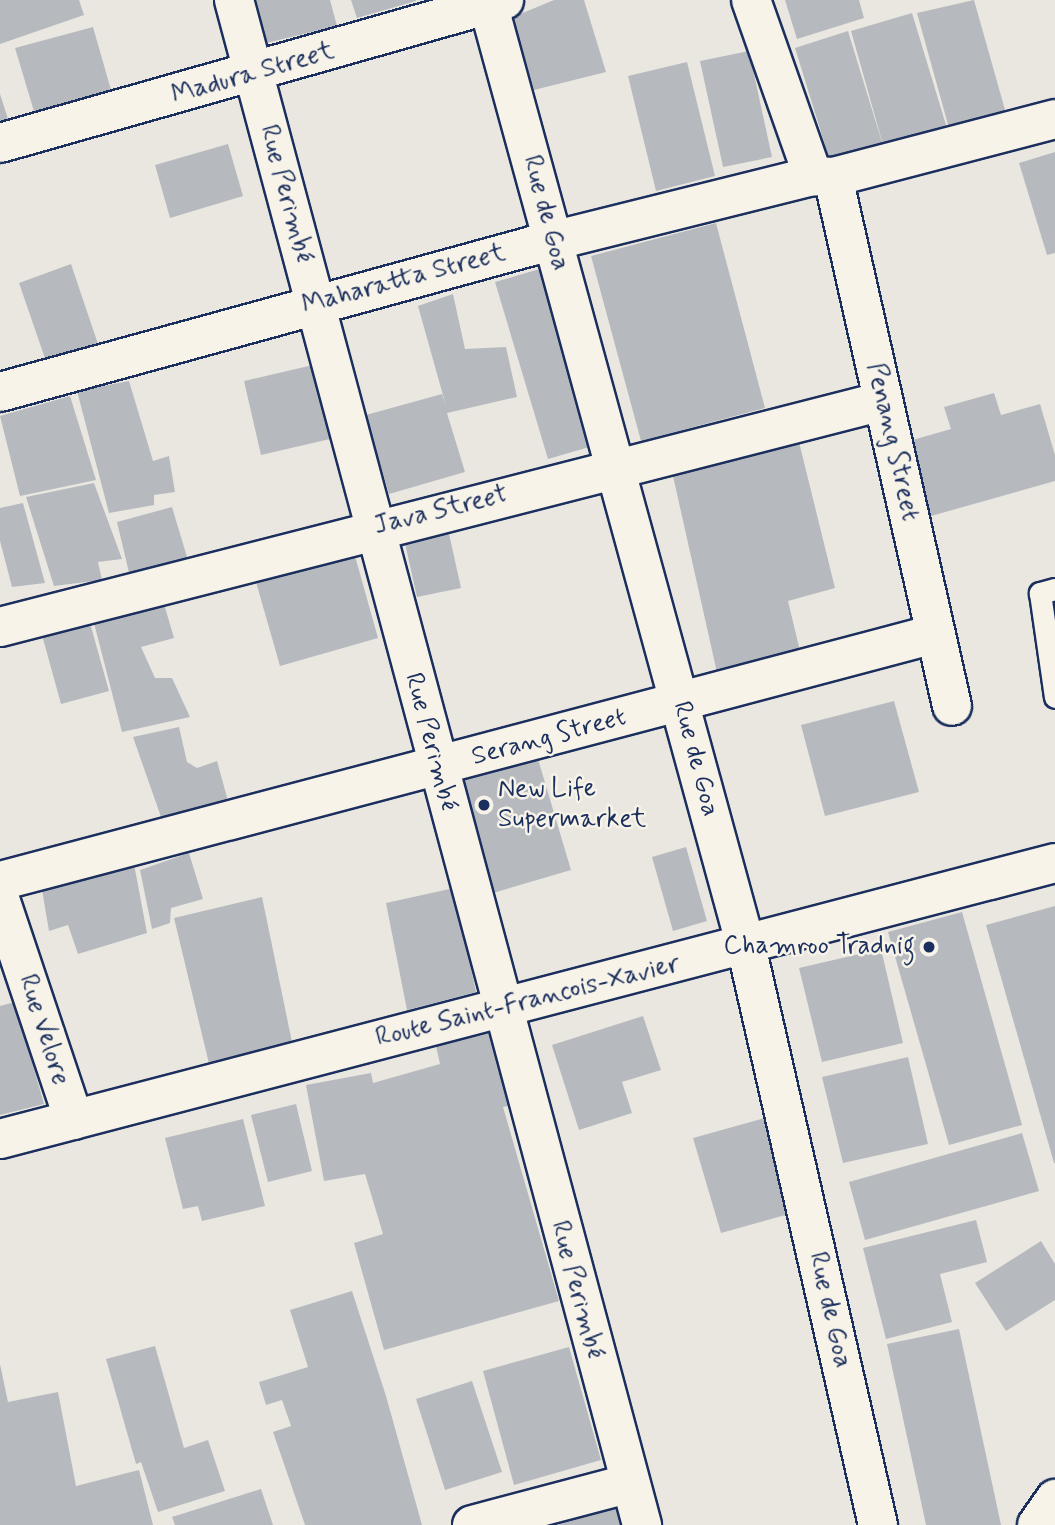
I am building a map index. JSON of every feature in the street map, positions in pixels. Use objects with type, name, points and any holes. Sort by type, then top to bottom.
[{"type":"street","name":"Rue Perimbé","points":[[234,0],[627,1484],[642,1525]]},
{"type":"street","name":"Penang Street","points":[[751,0],[823,177],[883,401],[952,706]]},
{"type":"street","name":"Madura Street","points":[[0,143],[254,75],[494,2]]},
{"type":"street","name":"Rue de Goa","points":[[494,2],[613,468],[746,946],[878,1525]]},
{"type":"street","name":"Maharatta Street","points":[[0,392],[314,303],[554,241],[1055,119]]},
{"type":"street","name":"Java Street","points":[[0,627],[373,528],[883,401]]},
{"type":"street","name":"Serang Street","points":[[0,881],[935,635]]},
{"type":"street","name":"Route Saint-Francois-Xavier","points":[[0,1139],[1055,863]]},
{"type":"street","name":"Rue Velore","points":[[0,899],[74,1120]]},
{"type":"street","points":[[472,1525],[627,1484]]},
{"type":"street","points":[[1037,1525],[1055,1499]]},
{"type":"lane","points":[[1055,589],[1040,593],[1055,697]]},
{"type":"building","points":[[0,0],[79,0],[84,15],[0,44]]},
{"type":"building","points":[[256,0],[330,0],[337,26],[266,43]]},
{"type":"building","points":[[351,0],[416,0],[416,1],[357,18]]},
{"type":"building","points":[[554,0],[584,0],[606,72],[534,90],[513,17]]},
{"type":"building","points":[[785,0],[859,0],[864,18],[797,39]]},
{"type":"building","points":[[974,0],[1009,124],[952,139],[917,13]]},
{"type":"building","points":[[912,13],[950,138],[833,171],[795,48],[848,31],[885,152],[851,31]]},
{"type":"building","points":[[93,27],[113,97],[36,118],[15,48]]},
{"type":"building","points":[[749,51],[772,157],[723,167],[700,61]]},
{"type":"building","points":[[687,62],[715,176],[656,191],[628,76]]},
{"type":"building","points":[[0,94],[9,122],[0,124]]},
{"type":"building","points":[[228,144],[243,196],[170,218],[155,165]]},
{"type":"building","points":[[1055,152],[1055,253],[1047,255],[1019,163]]},
{"type":"building","points":[[716,223],[765,408],[641,441],[591,256]]},
{"type":"building","points":[[71,264],[101,353],[49,370],[19,283]]},
{"type":"building","points":[[543,268],[596,445],[548,459],[495,282]]},
{"type":"building","points":[[453,294],[465,349],[506,347],[517,397],[447,413],[465,472],[389,494],[366,415],[442,394],[446,406],[418,306]]},
{"type":"building","points":[[313,365],[330,439],[261,455],[244,381]]},
{"type":"building","points":[[129,381],[153,461],[169,456],[175,492],[154,495],[154,505],[109,513],[77,391]]},
{"type":"building","points":[[994,393],[1001,415],[1040,404],[1055,455],[1055,481],[924,518],[902,443],[951,429],[944,407]]},
{"type":"building","points":[[70,396],[96,480],[20,496],[0,416]]},
{"type":"building","points":[[799,442],[835,588],[788,601],[801,655],[718,677],[673,476]]},
{"type":"building","points":[[94,483],[122,559],[98,562],[102,580],[54,586],[26,497]]},
{"type":"building","points":[[23,503],[45,583],[12,587],[0,541],[0,508]]},
{"type":"building","points":[[172,507],[190,567],[131,581],[117,522]]},
{"type":"building","points":[[446,520],[461,588],[417,597],[402,530]]},
{"type":"building","points":[[355,556],[378,638],[280,666],[254,575]]},
{"type":"building","points":[[164,604],[174,638],[141,647],[155,678],[172,678],[190,717],[122,732],[94,623]]},
{"type":"building","points":[[90,623],[109,691],[61,704],[42,635]]},
{"type":"building","points":[[894,701],[919,792],[825,816],[801,725]]},
{"type":"building","points":[[179,727],[187,762],[197,768],[217,761],[228,801],[161,817],[133,737]]},
{"type":"building","points":[[535,749],[571,870],[493,893],[456,771]]},
{"type":"building","points":[[686,847],[707,921],[673,931],[652,857]]},
{"type":"building","points":[[189,853],[203,899],[171,908],[170,923],[152,929],[140,870]]},
{"type":"building","points":[[134,864],[147,933],[78,954],[68,925],[49,931],[41,884]]},
{"type":"building","points":[[454,888],[476,992],[407,1010],[386,903]]},
{"type":"building","points":[[262,897],[292,1042],[211,1072],[174,918]]},
{"type":"building","points":[[1055,906],[1055,1163],[1054,1163],[986,925]]},
{"type":"building","points":[[962,912],[1022,1125],[949,1145],[888,932]]},
{"type":"building","points":[[881,949],[903,1043],[822,1062],[799,968]]},
{"type":"building","points":[[15,1002],[44,1104],[0,1115],[0,1006]]},
{"type":"building","points":[[643,1016],[661,1070],[622,1082],[632,1113],[579,1130],[552,1045]]},
{"type":"building","points":[[499,1031],[516,1104],[503,1107],[559,1301],[384,1350],[354,1243],[383,1234],[365,1174],[324,1181],[306,1085],[371,1073],[373,1083],[440,1064],[436,1046]]},
{"type":"building","points":[[908,1057],[928,1144],[843,1163],[822,1077]]},
{"type":"building","points":[[296,1104],[312,1171],[268,1182],[251,1115]]},
{"type":"building","points":[[783,1113],[811,1208],[721,1233],[693,1138]]},
{"type":"building","points":[[243,1119],[265,1206],[202,1221],[198,1206],[183,1209],[165,1138]]},
{"type":"building","points":[[1022,1133],[1039,1191],[865,1240],[849,1182]]},
{"type":"building","points":[[976,1220],[987,1262],[940,1274],[952,1322],[886,1339],[863,1248]]},
{"type":"building","points":[[1041,1241],[1055,1264],[1055,1300],[1006,1331],[975,1283]]},
{"type":"building","points":[[352,1291],[386,1396],[422,1525],[305,1525],[273,1432],[291,1426],[282,1400],[266,1405],[259,1382],[308,1367],[290,1310]]},
{"type":"building","points":[[959,1329],[1001,1525],[926,1525],[887,1344]]},
{"type":"building","points":[[155,1346],[184,1448],[208,1440],[225,1491],[158,1512],[141,1462],[136,1464],[106,1359]]},
{"type":"building","points":[[569,1347],[601,1460],[514,1485],[483,1371]]},
{"type":"building","points":[[0,1364],[8,1402],[58,1392],[76,1486],[139,1470],[153,1525],[0,1525]]},
{"type":"building","points":[[472,1381],[502,1472],[445,1490],[416,1399]]},
{"type":"building","points":[[261,1489],[273,1525],[175,1525],[172,1517]]},
{"type":"building","points":[[621,1507],[626,1525],[559,1525],[559,1524]]},
{"type":"place","name":"New Life Supermarket","points":[[484,805]]},
{"type":"place","name":"Chamroo Tradnig","points":[[929,947]]}]
